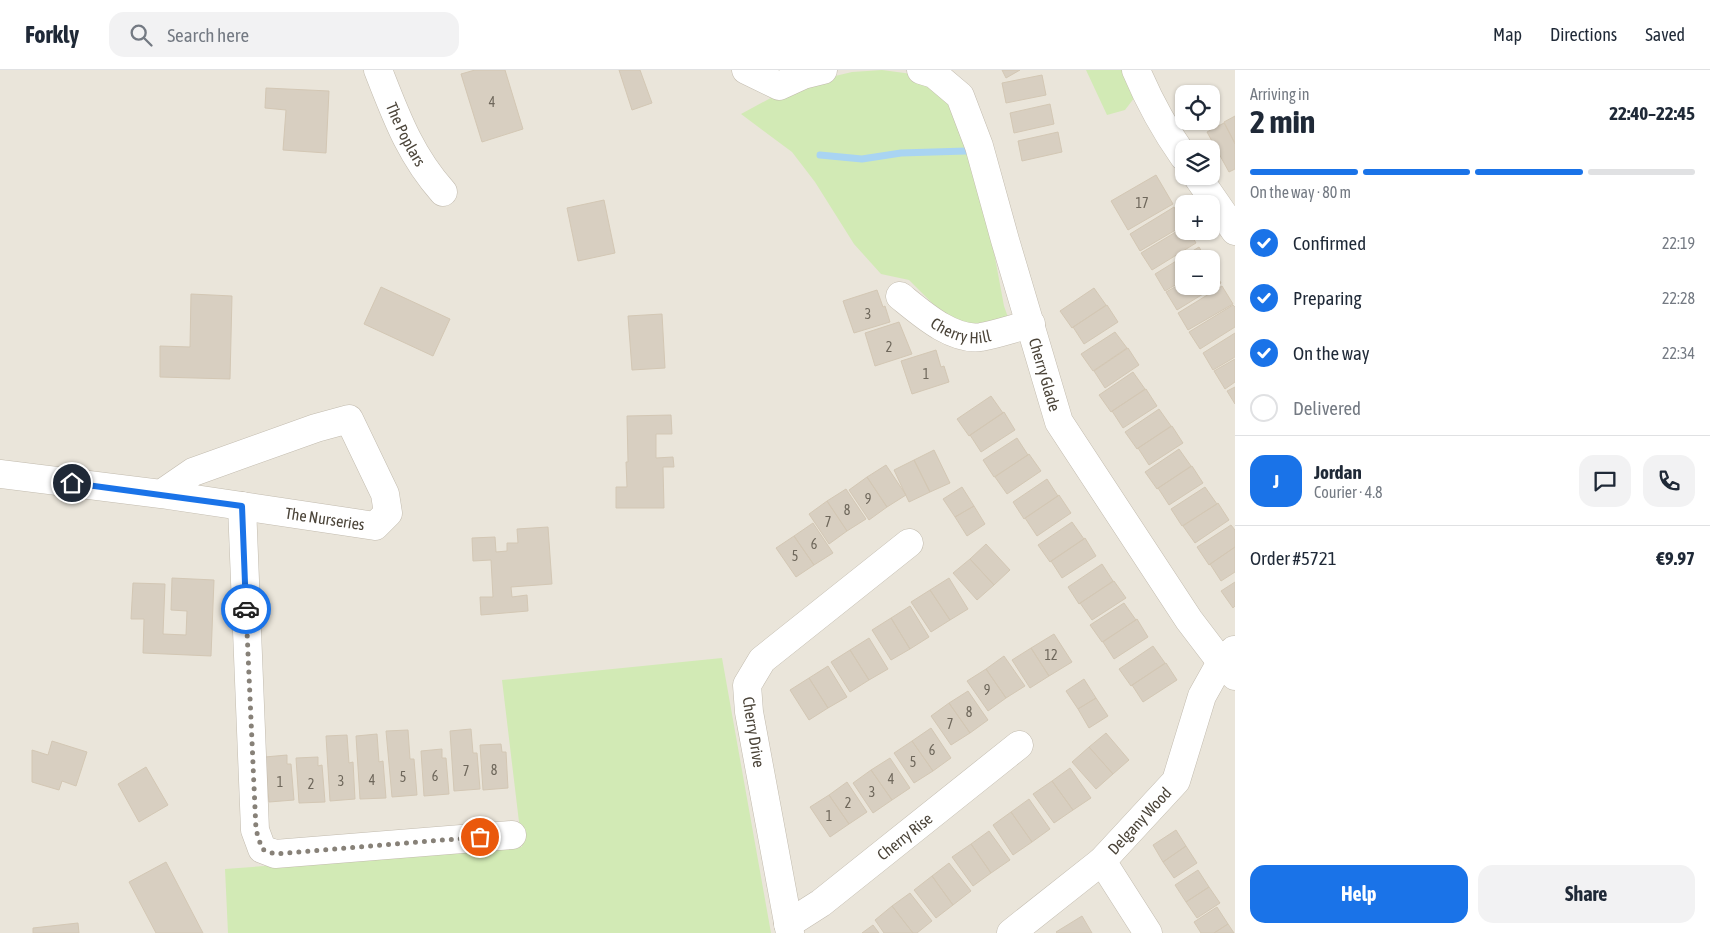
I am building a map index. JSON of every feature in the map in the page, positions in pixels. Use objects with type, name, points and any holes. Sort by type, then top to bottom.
[{"type":"street","name":"The Poplars","points":[[378,70],[400,126],[428,175],[443,192]]},
{"type":"street","points":[[746,70],[779,86],[813,73]]},
{"type":"street","name":"Cherry Glade","points":[[921,70],[934,74],[960,96],[979,146],[1059,422],[1189,620],[1230,662]]},
{"type":"street","points":[[1136,70],[1145,92],[1175,144]]},
{"type":"street","points":[[1205,185],[1233,224]]},
{"type":"street","name":"Cherry Hill","points":[[900,296],[928,318],[952,332],[979,337],[1030,324]]},
{"type":"street","name":"The Nurseries","points":[[0,474],[161,494],[375,526],[388,514],[385,494],[348,419],[316,428],[193,472],[161,494]]},
{"type":"street","points":[[242,506],[256,830],[262,849],[275,854],[512,835]]},
{"type":"street","name":"Cherry Drive","points":[[789,928],[749,712],[747,685],[762,660],[909,542]]},
{"type":"street","name":"Delgany Wood","points":[[1012,933],[1102,861],[1176,781],[1202,696],[1230,662]]},
{"type":"street","name":"Cherry Rise","points":[[789,928],[1019,745]]},
{"type":"street","points":[[1102,861],[1148,933]]},
{"type":"shaded area","points":[[0,70],[1235,70],[1235,933],[0,933]]},
{"type":"green space","points":[[882,70],[912,74],[953,96],[979,172],[1004,306],[1010,323],[971,329],[941,312],[909,280],[881,274],[854,244],[815,182],[792,152],[741,114],[793,86],[852,72]]},
{"type":"green space","points":[[1086,70],[1129,70],[1138,93],[1125,110],[1107,115]]},
{"type":"green space","points":[[722,658],[771,933],[228,933],[225,869],[522,847],[502,680]]},
{"type":"building","points":[[475,70],[505,70],[523,129],[482,142],[461,74]]},
{"type":"building","points":[[619,70],[640,70],[652,103],[632,110]]},
{"type":"building","points":[[1002,70],[1020,70],[1006,78]]},
{"type":"building","points":[[1042,75],[1046,95],[1006,103],[1002,83]]},
{"type":"building","points":[[266,88],[329,91],[326,153],[283,150],[286,110],[265,108]]},
{"type":"building","points":[[1050,104],[1054,124],[1014,133],[1010,113]]},
{"type":"building","points":[[1235,116],[1235,144],[1224,122]]},
{"type":"building","points":[[1224,123],[1235,143],[1235,169],[1229,172],[1220,156],[1220,140],[1211,140],[1207,132],[1220,130],[1220,125]]},
{"type":"building","points":[[1058,132],[1062,152],[1022,161],[1018,141]]},
{"type":"building","points":[[1156,175],[1173,204],[1128,230],[1111,201]]},
{"type":"building","points":[[604,200],[615,253],[578,261],[567,208]]},
{"type":"building","points":[[1174,207],[1175,230],[1140,251],[1130,234]]},
{"type":"building","points":[[1175,232],[1175,240],[1194,240],[1196,243],[1185,250],[1175,250],[1175,256],[1152,270],[1141,253]]},
{"type":"building","points":[[1175,262],[1175,285],[1165,291],[1155,274]]},
{"type":"building","points":[[1222,286],[1233,304],[1188,330],[1178,313],[1207,295],[1220,295],[1220,287]]},
{"type":"building","points":[[381,287],[450,319],[433,356],[364,324]]},
{"type":"building","points":[[1175,287],[1175,295],[1201,295],[1177,310],[1166,292]]},
{"type":"building","points":[[1094,288],[1106,305],[1072,328],[1060,311]]},
{"type":"building","points":[[877,290],[890,322],[854,333],[843,301]]},
{"type":"building","points":[[191,294],[232,296],[230,379],[160,377],[160,346],[190,347]]},
{"type":"building","points":[[1107,305],[1118,322],[1084,344],[1073,327]]},
{"type":"building","points":[[1233,305],[1235,307],[1235,327],[1200,349],[1189,332]]},
{"type":"building","points":[[662,314],[665,368],[632,370],[628,316]]},
{"type":"building","points":[[899,322],[912,354],[875,366],[865,333]]},
{"type":"building","points":[[1115,332],[1127,348],[1093,371],[1081,354]]},
{"type":"building","points":[[1235,333],[1235,357],[1213,370],[1203,353]]},
{"type":"building","points":[[1128,348],[1139,365],[1105,388],[1094,371]]},
{"type":"building","points":[[936,350],[941,367],[944,366],[949,382],[912,394],[901,361]]},
{"type":"building","points":[[1235,359],[1235,382],[1225,389],[1214,371]]},
{"type":"building","points":[[1133,372],[1145,389],[1111,412],[1099,395]]},
{"type":"building","points":[[1235,387],[1235,404],[1227,391]]},
{"type":"building","points":[[1146,389],[1157,406],[1123,428],[1112,411]]},
{"type":"building","points":[[991,396],[1003,413],[969,436],[957,419]]},
{"type":"building","points":[[1159,409],[1171,426],[1137,449],[1125,432]]},
{"type":"building","points":[[1004,412],[1015,430],[981,452],[970,435]]},
{"type":"building","points":[[671,415],[672,434],[656,434],[656,458],[673,457],[674,467],[663,467],[664,508],[616,508],[616,487],[627,487],[627,416]]},
{"type":"building","points":[[1172,426],[1183,443],[1149,465],[1138,448]]},
{"type":"building","points":[[1017,438],[1028,455],[994,477],[983,460]]},
{"type":"building","points":[[1179,449],[1191,466],[1157,489],[1145,472]]},
{"type":"building","points":[[934,450],[950,483],[930,492],[914,460]]},
{"type":"building","points":[[1029,454],[1041,471],[1007,494],[995,477]]},
{"type":"building","points":[[914,460],[930,492],[909,502],[894,470]]},
{"type":"building","points":[[886,465],[906,495],[887,507],[867,477]]},
{"type":"building","points":[[1192,466],[1203,483],[1169,505],[1158,488]]},
{"type":"building","points":[[867,477],[887,507],[869,520],[849,490]]},
{"type":"building","points":[[1047,479],[1058,496],[1024,519],[1013,502]]},
{"type":"building","points":[[962,487],[974,506],[955,517],[943,499]]},
{"type":"building","points":[[1205,487],[1217,504],[1182,526],[1171,509]]},
{"type":"building","points":[[846,489],[866,519],[847,531],[827,501]]},
{"type":"building","points":[[1059,495],[1071,513],[1037,536],[1025,518]]},
{"type":"building","points":[[827,501],[847,531],[829,544],[809,514]]},
{"type":"building","points":[[1218,503],[1229,520],[1195,543],[1183,526]]},
{"type":"building","points":[[974,506],[985,524],[967,536],[955,517]]},
{"type":"building","points":[[1072,522],[1084,539],[1050,562],[1038,545]]},
{"type":"building","points":[[813,523],[833,553],[814,565],[794,536]]},
{"type":"building","points":[[1231,525],[1235,530],[1235,547],[1209,565],[1197,547]]},
{"type":"building","points":[[548,527],[552,584],[511,587],[512,597],[527,595],[528,611],[481,615],[480,597],[493,597],[491,560],[473,561],[472,538],[495,537],[496,552],[507,551],[507,543],[518,543],[517,529]]},
{"type":"building","points":[[794,536],[814,565],[796,577],[776,548]]},
{"type":"building","points":[[1085,538],[1096,556],[1062,578],[1051,561]]},
{"type":"building","points":[[986,544],[1010,570],[994,585],[970,559]]},
{"type":"building","points":[[1235,547],[1235,572],[1221,581],[1210,564]]},
{"type":"building","points":[[970,559],[994,585],[977,600],[953,573]]},
{"type":"building","points":[[1102,564],[1113,581],[1079,604],[1068,587]]},
{"type":"building","points":[[172,578],[214,580],[211,656],[143,653],[144,619],[131,619],[133,583],[165,584],[163,634],[186,635],[187,611],[171,610]]},
{"type":"building","points":[[949,578],[968,609],[950,620],[930,590]]},
{"type":"building","points":[[1114,581],[1126,598],[1092,620],[1080,603]]},
{"type":"building","points":[[1235,582],[1235,606],[1233,608],[1221,591]]},
{"type":"building","points":[[930,590],[950,620],[931,632],[911,602]]},
{"type":"building","points":[[1124,603],[1136,620],[1102,642],[1090,625]]},
{"type":"building","points":[[910,606],[929,637],[910,649],[891,618]]},
{"type":"building","points":[[891,618],[910,649],[891,660],[872,630]]},
{"type":"building","points":[[1137,619],[1148,637],[1114,659],[1103,642]]},
{"type":"building","points":[[1054,634],[1072,662],[1049,676],[1031,648]]},
{"type":"building","points":[[869,638],[888,669],[869,680],[850,650]]},
{"type":"building","points":[[1153,646],[1165,663],[1131,686],[1119,669]]},
{"type":"building","points":[[1031,648],[1049,676],[1030,688],[1012,660]]},
{"type":"building","points":[[850,650],[869,680],[850,692],[831,662]]},
{"type":"building","points":[[1004,656],[1025,686],[1006,698],[986,669]]},
{"type":"building","points":[[1166,663],[1177,680],[1143,702],[1132,685]]},
{"type":"building","points":[[828,666],[847,697],[828,708],[809,678]]},
{"type":"building","points":[[986,669],[1006,698],[988,711],[967,681]]},
{"type":"building","points":[[809,678],[828,708],[809,720],[790,690]]},
{"type":"building","points":[[1084,679],[1096,698],[1078,709],[1066,691]]},
{"type":"building","points":[[968,691],[988,720],[970,733],[949,703]]},
{"type":"building","points":[[1096,698],[1108,716],[1089,728],[1078,709]]},
{"type":"building","points":[[949,703],[970,733],[951,745],[931,716]]},
{"type":"building","points":[[931,728],[951,758],[933,771],[912,741]]},
{"type":"building","points":[[471,729],[473,753],[477,753],[480,789],[454,791],[450,731]]},
{"type":"building","points":[[408,730],[410,759],[414,759],[417,795],[392,797],[386,731]]},
{"type":"building","points":[[1106,733],[1129,760],[1113,774],[1089,747]]},
{"type":"building","points":[[377,734],[379,762],[383,761],[386,798],[360,799],[356,736]]},
{"type":"building","points":[[347,735],[349,763],[353,762],[355,799],[330,801],[326,736]]},
{"type":"building","points":[[52,741],[87,752],[76,786],[62,781],[59,790],[32,782],[32,750],[48,755]]},
{"type":"building","points":[[912,741],[933,771],[914,783],[894,753]]},
{"type":"building","points":[[501,744],[502,752],[506,752],[508,788],[483,790],[480,745]]},
{"type":"building","points":[[1089,747],[1113,774],[1096,789],[1072,762]]},
{"type":"building","points":[[442,749],[442,758],[446,758],[449,794],[424,796],[421,751]]},
{"type":"building","points":[[287,755],[287,764],[291,764],[294,800],[269,802],[265,757]]},
{"type":"building","points":[[318,757],[318,766],[322,765],[325,802],[299,803],[296,758]]},
{"type":"building","points":[[890,758],[910,788],[892,800],[871,770]]},
{"type":"building","points":[[146,767],[168,805],[139,822],[118,784]]},
{"type":"building","points":[[1070,768],[1091,798],[1073,810],[1052,781]]},
{"type":"building","points":[[871,770],[892,800],[873,813],[853,783]]},
{"type":"building","points":[[1052,781],[1073,810],[1054,823],[1033,794]]},
{"type":"building","points":[[847,782],[867,812],[849,824],[829,795]]},
{"type":"building","points":[[829,795],[849,824],[830,837],[810,807]]},
{"type":"building","points":[[1029,799],[1050,829],[1032,842],[1011,812]]},
{"type":"building","points":[[1011,812],[1032,842],[1013,855],[993,825]]},
{"type":"building","points":[[1176,830],[1186,846],[1163,862],[1153,845]]},
{"type":"building","points":[[989,831],[1010,860],[991,873],[971,844]]},
{"type":"building","points":[[971,844],[991,873],[973,886],[952,857]]},
{"type":"building","points":[[1186,846],[1197,863],[1174,878],[1163,862]]},
{"type":"building","points":[[166,862],[203,933],[156,933],[129,882]]},
{"type":"building","points":[[949,863],[971,891],[953,905],[932,876]]},
{"type":"building","points":[[1198,870],[1209,887],[1186,902],[1175,885]]},
{"type":"building","points":[[932,876],[953,905],[936,918],[914,890]]},
{"type":"building","points":[[1209,887],[1220,903],[1197,918],[1186,902]]},
{"type":"building","points":[[910,893],[932,921],[917,933],[913,933],[892,906]]},
{"type":"building","points":[[892,906],[913,933],[884,933],[875,920]]},
{"type":"building","points":[[1217,907],[1228,924],[1214,933],[1201,933],[1194,922]]},
{"type":"building","points":[[1082,916],[1092,933],[1056,932]]},
{"type":"building","points":[[78,923],[79,933],[33,933],[33,928]]},
{"type":"building","points":[[1228,924],[1234,933],[1214,933]]},
{"type":"building","points":[[873,925],[879,933],[862,933]]},
{"type":"waterway","points":[[820,155],[862,159],[901,153],[966,151]]},
{"type":"way so far","points":[[246,609],[256,830],[262,849],[275,854],[480,837]]},
{"type":"route","points":[[72,483],[242,506],[246,609]]}]
